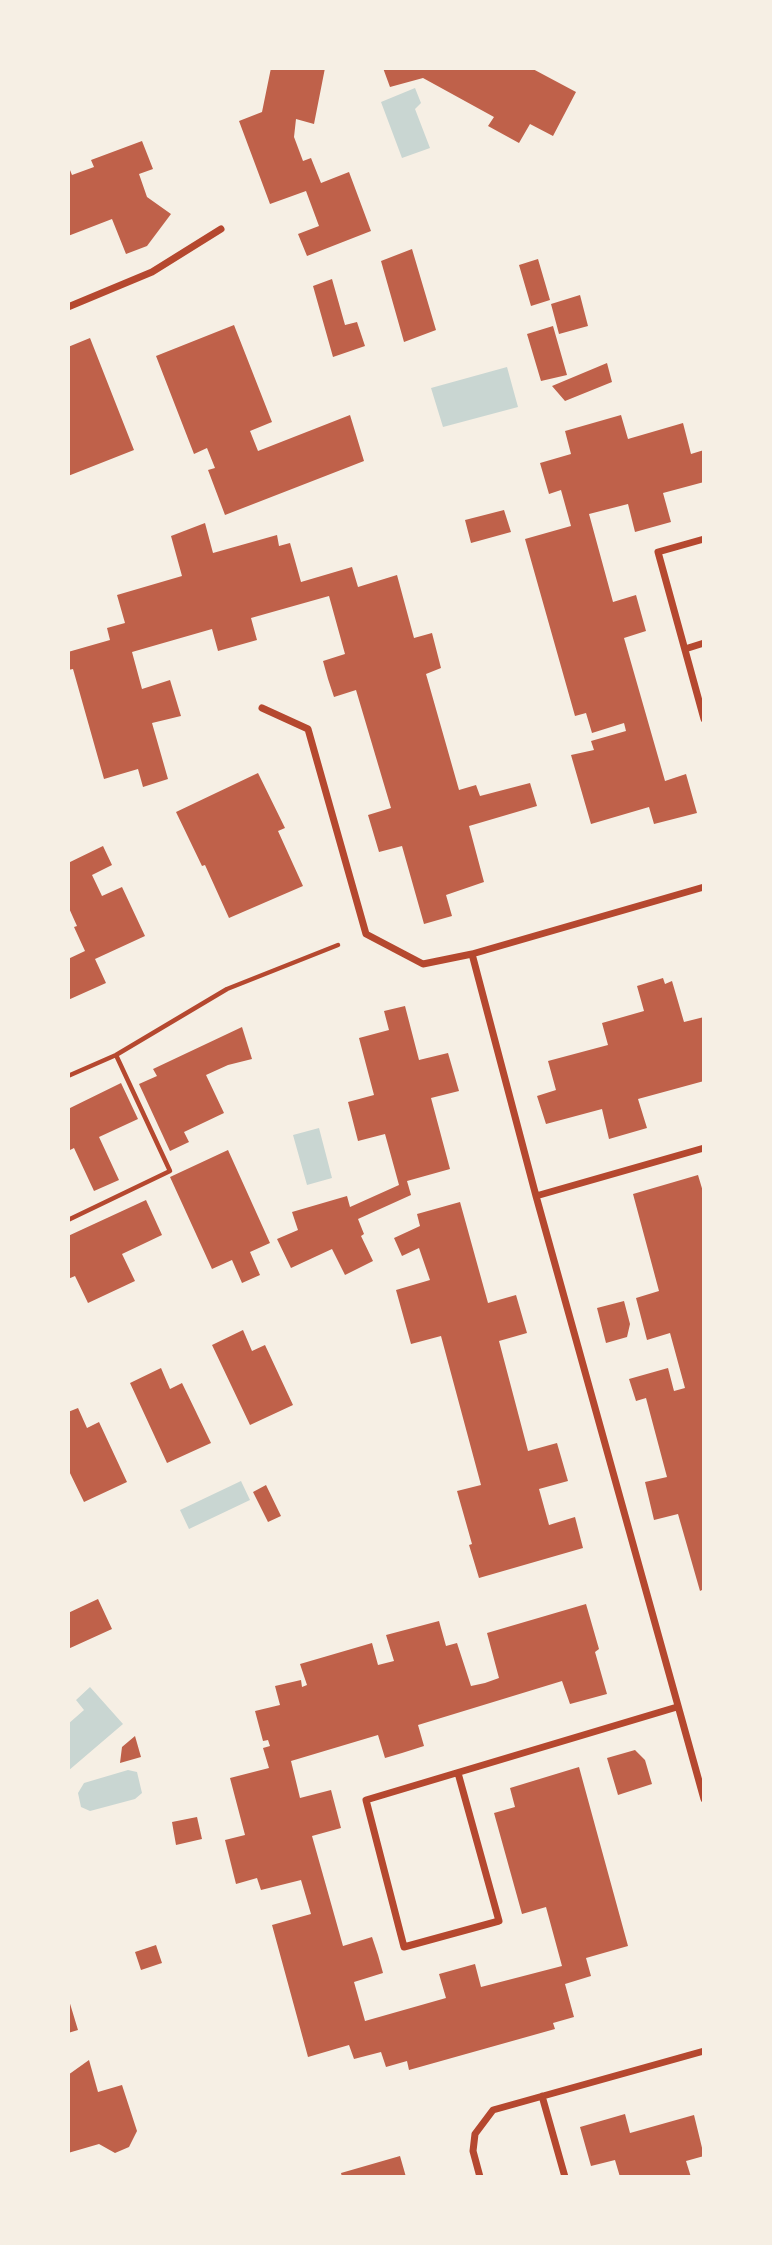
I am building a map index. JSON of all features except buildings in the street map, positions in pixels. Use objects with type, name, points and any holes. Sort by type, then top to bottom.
[{"type":"street","points":[[68,307],[152,272],[221,229]]},
{"type":"street","points":[[704,539],[658,552],[704,719]]},
{"type":"street","points":[[685,649],[704,643]]},
{"type":"street","points":[[262,708],[308,729],[366,934],[423,964],[472,954],[704,887]]},
{"type":"street","points":[[472,954],[536,1196],[704,1799]]},
{"type":"street","points":[[536,1196],[704,1147]]},
{"type":"street","points":[[458,1773],[499,1921],[404,1947],[366,1800],[677,1707]]},
{"type":"street","points":[[480,2177],[473,2151],[475,2134],[493,2110],[704,2051]]},
{"type":"street","points":[[542,2096],[565,2177]]},
{"type":"path","points":[[68,1076],[116,1055],[227,989],[366,934]]},
{"type":"path","points":[[68,1220],[170,1171],[116,1055]]},
{"type":"shaded area","points":[[415,88],[421,103],[415,109],[430,148],[402,158],[381,102]]},
{"type":"shaded area","points":[[507,367],[518,407],[443,427],[431,388]]},
{"type":"shaded area","points":[[319,1128],[332,1178],[307,1185],[293,1135]]},
{"type":"shaded area","points":[[241,1481],[250,1500],[189,1529],[180,1510]]},
{"type":"shaded area","points":[[90,1687],[123,1724],[68,1771],[68,1724],[84,1710],[76,1700]]},
{"type":"shaded area","points":[[128,1770],[137,1772],[142,1793],[135,1799],[90,1811],[81,1807],[78,1793],[84,1783]]}]
